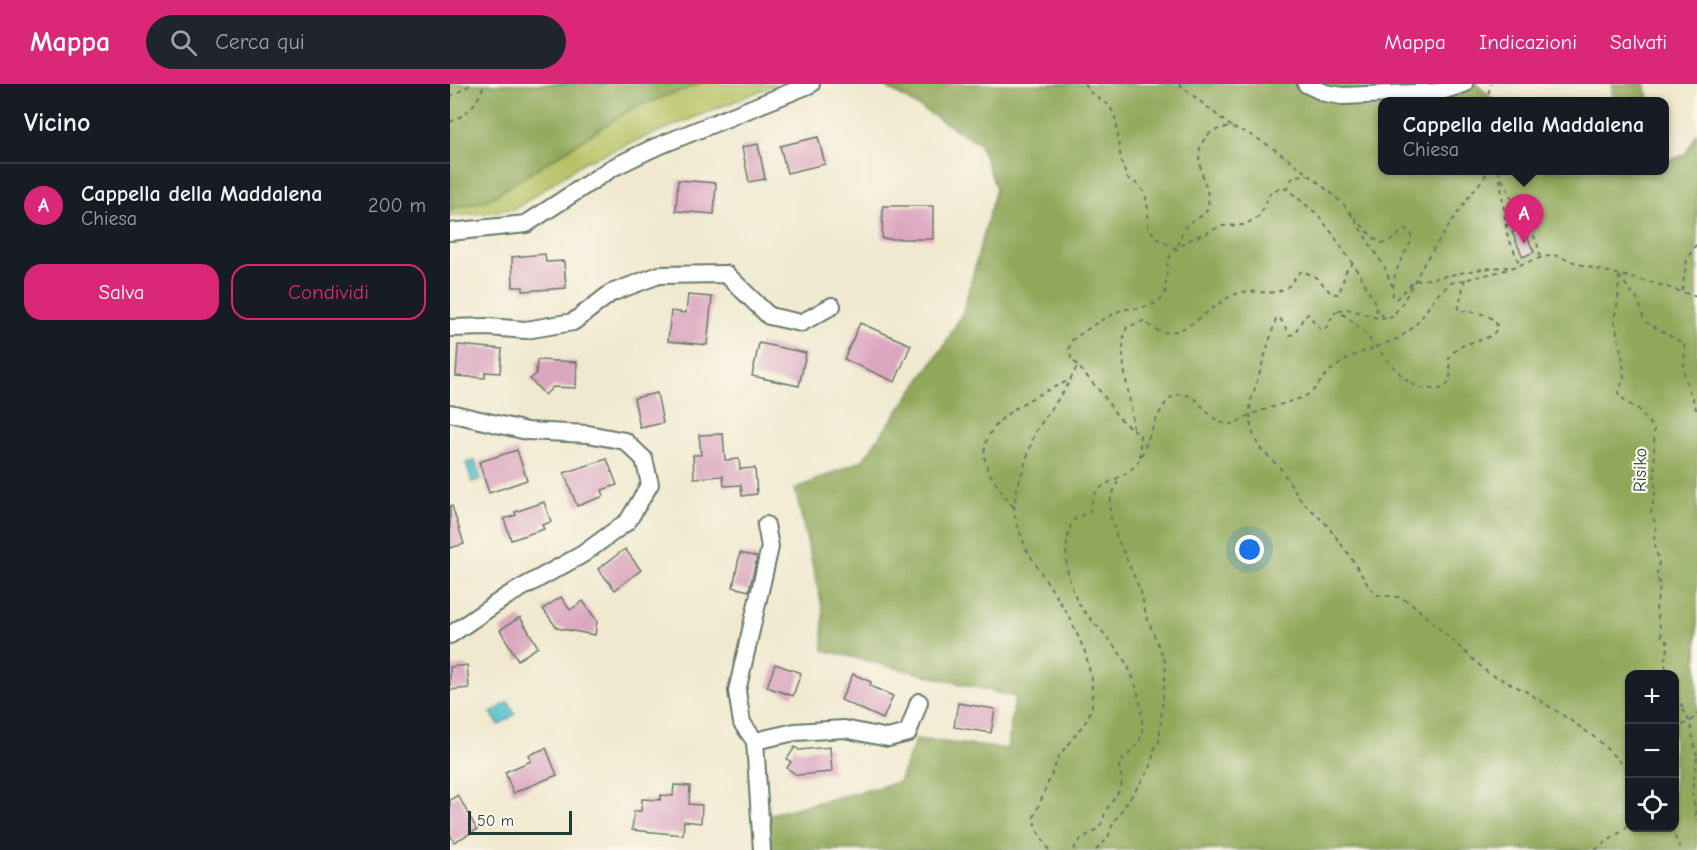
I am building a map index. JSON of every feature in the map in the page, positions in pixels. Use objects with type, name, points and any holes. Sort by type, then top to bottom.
[{"type":"street","points":[[450,232],[526,224],[612,168],[651,149],[811,84]]},
{"type":"street","points":[[1306,84],[1325,93],[1342,96],[1440,92],[1464,84]]},
{"type":"street","points":[[450,328],[488,327],[526,330],[573,322],[611,293],[659,275],[726,274],[770,316],[801,323],[832,306]]},
{"type":"street","points":[[450,413],[527,431],[588,434],[625,441],[644,459],[650,484],[628,521],[583,554],[507,596],[450,635]]},
{"type":"street","points":[[762,850],[755,741],[742,723],[737,691],[770,547],[766,525]]},
{"type":"street","points":[[755,741],[795,732],[844,729],[888,738],[908,733],[919,702]]},
{"type":"path","points":[[450,97],[472,84]]},
{"type":"path","points":[[450,122],[463,116],[481,95],[484,84]]},
{"type":"path","points":[[1085,84],[1090,92],[1110,106],[1116,120],[1121,161],[1127,178],[1145,193],[1148,227],[1158,239],[1177,249]]},
{"type":"path","points":[[1179,84],[1233,129]]},
{"type":"path","points":[[1177,249],[1188,224],[1204,215],[1208,206],[1207,191],[1201,174],[1200,150],[1206,137],[1217,129],[1233,129],[1249,134],[1308,175],[1348,209],[1370,236],[1382,243],[1390,242],[1406,229],[1410,232],[1412,239],[1397,264],[1393,298],[1396,299],[1414,280],[1438,279],[1490,267],[1511,267]]},
{"type":"path","points":[[1287,189],[1291,178],[1296,175],[1308,175]]},
{"type":"path","points":[[1487,175],[1467,199],[1392,317],[1376,319],[1344,308],[1335,312],[1326,328],[1320,329],[1308,314],[1294,334],[1290,335],[1280,318],[1276,319],[1251,397],[1251,428],[1259,447],[1281,469],[1300,500],[1326,524],[1369,587],[1377,594],[1398,597],[1410,602],[1487,672],[1527,692],[1570,720],[1597,740],[1625,768]]},
{"type":"path","points":[[1500,175],[1522,219],[1529,227],[1540,258]]},
{"type":"path","points":[[1500,175],[1507,234],[1520,265]]},
{"type":"path","points":[[1140,459],[1140,434],[1125,424],[1115,413],[1104,395],[1071,358],[1069,350],[1072,340],[1098,322],[1124,309],[1141,308],[1157,303],[1165,296],[1168,259],[1177,249],[1189,240],[1222,226],[1244,225],[1260,216],[1270,193],[1279,189],[1287,189],[1317,214],[1353,263],[1374,301],[1377,312],[1386,318]]},
{"type":"path","points":[[1348,209],[1384,266],[1393,289]]},
{"type":"path","points":[[1507,226],[1522,219]]},
{"type":"path","points":[[1682,291],[1687,259],[1697,243]]},
{"type":"path","points":[[1074,850],[1084,835],[1101,825],[1112,799],[1120,789],[1122,780],[1119,763],[1136,747],[1141,738],[1141,710],[1136,688],[1126,663],[1107,636],[1085,613],[1074,594],[1065,561],[1066,540],[1072,521],[1090,511],[1095,492],[1132,469],[1140,459],[1162,408],[1170,397],[1177,394],[1196,399],[1217,420],[1226,424],[1234,424],[1251,414],[1304,397],[1313,391],[1329,371],[1350,357],[1397,339],[1420,320],[1435,297],[1451,283],[1554,255],[1584,266],[1682,291],[1697,297]]},
{"type":"path","points":[[1133,429],[1133,412],[1124,360],[1124,333],[1127,327],[1143,321],[1157,331],[1181,330],[1226,297],[1243,292],[1270,294],[1281,291],[1290,286],[1298,273],[1303,271],[1317,279],[1332,294],[1339,294],[1346,271],[1353,263]]},
{"type":"path","points":[[1619,276],[1639,302],[1644,321],[1684,344],[1686,355],[1683,366],[1686,384],[1697,413]]},
{"type":"path","name":"Risiko","points":[[1619,276],[1618,301],[1614,319],[1623,361],[1624,378],[1618,393],[1627,403],[1638,409],[1654,429],[1655,494],[1651,512],[1656,525],[1654,541],[1659,562],[1660,587],[1656,608],[1662,636],[1670,644],[1664,663],[1667,670]]},
{"type":"path","points":[[1335,312],[1351,320],[1385,359],[1416,386],[1440,389],[1449,384],[1451,379],[1449,358],[1456,348],[1490,336],[1498,328],[1496,321],[1488,316],[1478,312],[1458,310],[1466,279]]},
{"type":"path","points":[[1049,850],[1036,828],[1034,817],[1059,756],[1086,721],[1092,708],[1092,680],[1085,652],[1069,616],[1026,549],[1014,509],[1017,489],[1035,432],[1078,365]]},
{"type":"path","points":[[1014,509],[990,474],[985,461],[985,447],[990,434],[1016,406],[1070,380]]},
{"type":"path","points":[[1096,850],[1108,838],[1113,823],[1150,769],[1155,747],[1159,742],[1166,664],[1110,514],[1110,501],[1119,478]]},
{"type":"path","points":[[1679,702],[1691,721],[1692,740],[1697,756],[1692,792],[1697,820]]},
{"type":"path","points":[[1679,727],[1691,721],[1697,714]]},
{"type":"path","points":[[1595,850],[1625,829]]},
{"type":"path","points":[[1673,832],[1681,850]]},
{"type":"green space","points":[[450,84],[777,84],[584,162],[515,209],[450,217]]},
{"type":"green space","points":[[450,84],[700,84],[633,108],[488,200],[450,209]]},
{"type":"green space","points":[[881,84],[1476,84],[1491,97],[1378,97],[1378,175],[1669,175],[1669,160],[1685,155],[1697,134],[1697,850],[757,850],[771,814],[899,782],[916,739],[1007,749],[1015,697],[823,650],[823,610],[795,489],[863,460],[942,349],[963,312],[996,188],[979,143]]},
{"type":"green space","points":[[1612,84],[1645,84],[1649,97],[1612,97]]},
{"type":"water","points":[[475,461],[481,479],[472,482],[466,463]]},
{"type":"water","points":[[508,702],[515,714],[499,725],[491,713]]},
{"type":"building","points":[[818,137],[825,164],[787,173],[780,146]]},
{"type":"building","points":[[758,144],[765,179],[749,182],[742,147]]},
{"type":"building","points":[[678,180],[716,183],[714,214],[676,211]]},
{"type":"building","points":[[883,206],[933,206],[933,239],[882,239]]},
{"type":"building","points":[[1523,228],[1534,252],[1523,257],[1512,232]]},
{"type":"building","points":[[545,254],[546,262],[564,261],[566,288],[523,291],[523,287],[513,287],[512,257]]},
{"type":"building","points":[[688,295],[712,297],[707,345],[668,341],[671,311],[686,313]]},
{"type":"building","points":[[860,323],[911,345],[895,382],[844,359]]},
{"type":"building","points":[[759,343],[806,353],[799,386],[752,376]]},
{"type":"building","points":[[458,345],[502,349],[500,373],[485,372],[485,378],[456,376]]},
{"type":"building","points":[[537,360],[577,362],[576,388],[553,387],[545,395],[530,379],[536,374]]},
{"type":"building","points":[[657,393],[663,423],[640,428],[634,398]]},
{"type":"building","points":[[723,434],[725,460],[739,459],[740,469],[755,468],[757,494],[742,496],[741,485],[724,486],[723,476],[694,478],[693,455],[701,455],[699,435]]},
{"type":"building","points":[[517,450],[527,480],[489,493],[479,462]]},
{"type":"building","points":[[607,459],[617,485],[602,490],[604,496],[577,506],[564,473]]},
{"type":"building","points":[[544,502],[551,522],[542,525],[544,529],[511,540],[504,519],[516,515],[515,512]]},
{"type":"building","points":[[450,506],[452,506],[464,544],[450,548]]},
{"type":"building","points":[[625,549],[641,570],[615,590],[598,569]]},
{"type":"building","points":[[740,553],[757,557],[749,591],[733,587]]},
{"type":"building","points":[[561,597],[570,610],[583,601],[597,621],[595,635],[557,628],[543,609]]},
{"type":"building","points":[[520,617],[538,647],[518,660],[500,630]]},
{"type":"building","points":[[775,664],[801,673],[793,696],[767,687]]},
{"type":"building","points":[[467,665],[469,688],[450,690],[450,667]]},
{"type":"building","points":[[853,674],[871,682],[870,686],[893,696],[883,719],[841,700]]},
{"type":"building","points":[[958,703],[995,709],[991,733],[954,727]]},
{"type":"building","points":[[795,747],[799,750],[830,747],[832,772],[797,775],[787,768],[791,762],[787,759]]},
{"type":"building","points":[[546,748],[557,775],[513,793],[505,772],[531,761],[529,755]]},
{"type":"building","points":[[674,785],[690,786],[689,804],[702,805],[701,823],[684,821],[683,835],[632,830],[634,811],[641,811],[642,799],[660,800],[661,795],[673,796]]},
{"type":"building","points":[[458,795],[477,830],[454,842],[450,834],[450,800]]},
{"type":"place","name":"Cappella della Maddalena","points":[[1524,244]]}]
